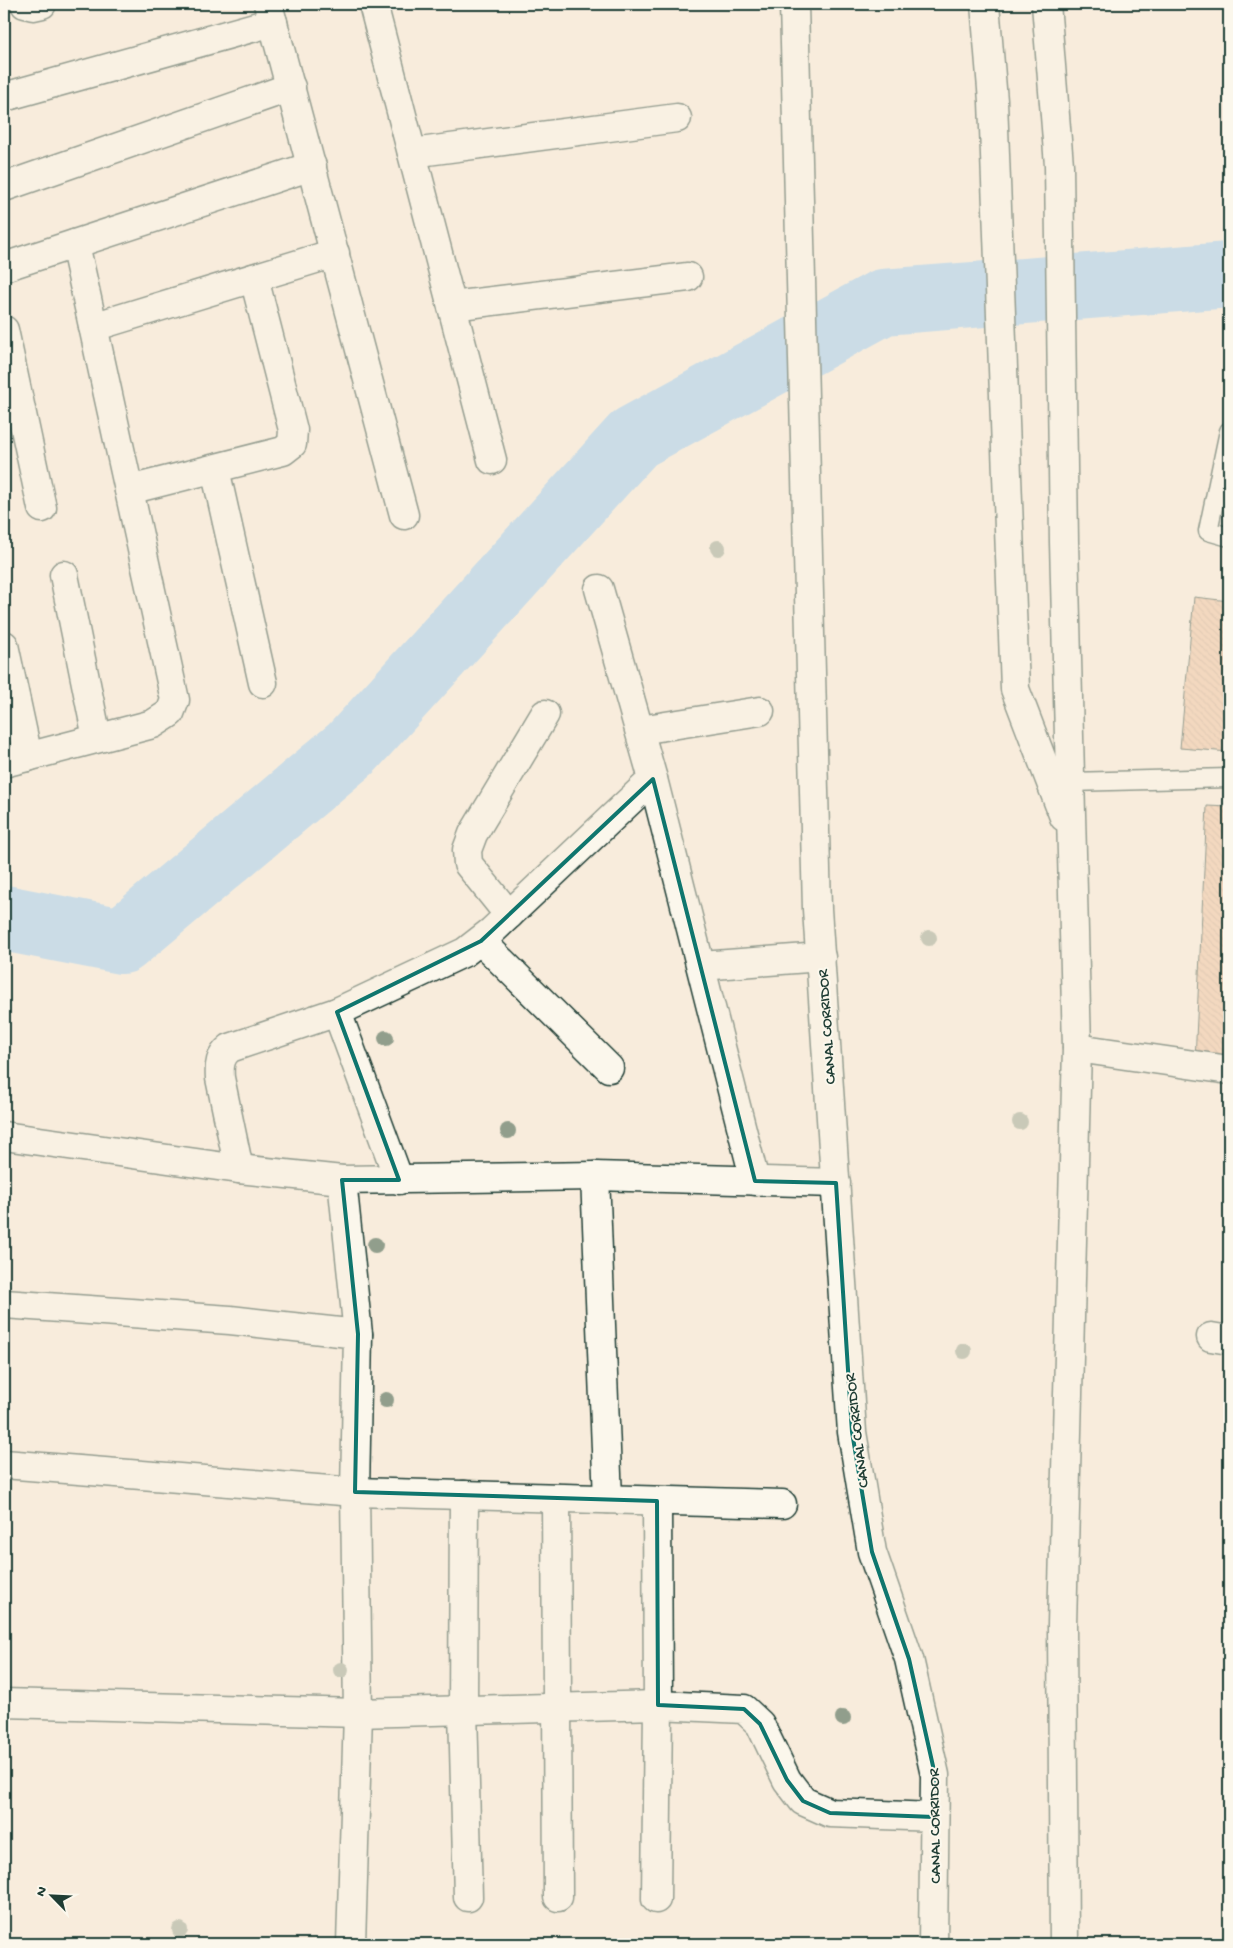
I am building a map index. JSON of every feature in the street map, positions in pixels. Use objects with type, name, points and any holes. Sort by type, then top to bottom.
[{"type":"street","points":[[25,4],[33,6],[42,4]]},
{"type":"street","points":[[374,4],[492,460]]},
{"type":"street","name":"CANAL CORRIDOR","points":[[794,4],[818,908],[852,1432],[872,1552],[909,1659],[936,1775],[933,1944]]},
{"type":"street","points":[[985,4],[993,101],[1015,689],[1071,834]]},
{"type":"street","points":[[1046,4],[1059,165],[1064,542],[1077,1048],[1062,1625],[1064,1944]]},
{"type":"street","points":[[4,98],[271,13],[404,515]]},
{"type":"street","points":[[4,187],[291,87]]},
{"type":"street","points":[[412,153],[678,118]]},
{"type":"street","points":[[4,267],[312,166]]},
{"type":"street","points":[[4,645],[16,760],[154,724],[170,714],[175,700],[75,244]]},
{"type":"street","points":[[93,328],[335,253]]},
{"type":"street","points":[[452,306],[688,277]]},
{"type":"street","points":[[129,490],[283,451],[292,444],[293,430],[254,278]]},
{"type":"street","points":[[4,330],[42,508]]},
{"type":"street","points":[[215,469],[262,683]]},
{"type":"street","points":[[64,575],[97,738]]},
{"type":"street","points":[[599,589],[653,779],[755,1181]]},
{"type":"street","points":[[640,730],[760,711]]},
{"type":"street","points":[[509,915],[468,864],[467,850],[473,834],[545,714]]},
{"type":"street","points":[[239,1169],[220,1078],[219,1064],[224,1053],[230,1048],[337,1012],[465,952],[481,941],[653,779]]},
{"type":"street","points":[[481,941],[609,1068]]},
{"type":"street","points":[[701,966],[821,957]]},
{"type":"street","points":[[337,1012],[398,1180]]},
{"type":"street","points":[[1077,1048],[1229,1070]]},
{"type":"street","points":[[4,1136],[239,1169],[342,1180],[595,1176],[836,1183]]},
{"type":"street","points":[[595,1176],[608,1499]]},
{"type":"street","points":[[342,1180],[358,1334],[355,1492],[358,1713],[351,1944]]},
{"type":"street","points":[[4,1304],[230,1320],[358,1334]]},
{"type":"street","points":[[4,1464],[355,1492],[782,1504]]},
{"type":"street","points":[[464,1495],[463,1710],[468,1897]]},
{"type":"street","points":[[556,1498],[558,1897]]},
{"type":"street","points":[[656,1899],[658,1705],[657,1500]]},
{"type":"street","points":[[4,1703],[358,1713],[658,1705],[744,1709],[760,1724],[788,1780],[803,1801],[830,1813],[934,1817]]},
{"type":"lane","points":[[1229,431],[1208,531],[1229,537]]},
{"type":"lane","points":[[1070,782],[1229,778]]},
{"type":"highlighted area","points":[[653,779],[755,1181],[836,1183],[852,1432],[872,1552],[909,1659],[935,1775],[934,1817],[830,1813],[803,1801],[787,1780],[760,1724],[744,1709],[658,1705],[657,1501],[355,1492],[358,1334],[342,1180],[399,1180],[337,1012],[481,941]]},
{"type":"building","points":[[1194,597],[1229,601],[1229,752],[1180,748]]},
{"type":"building","points":[[1207,806],[1229,807],[1229,1061],[1195,1060]]},
{"type":"waterway","points":[[4,918],[122,941],[352,748],[634,438],[883,302],[1229,275]]}]
